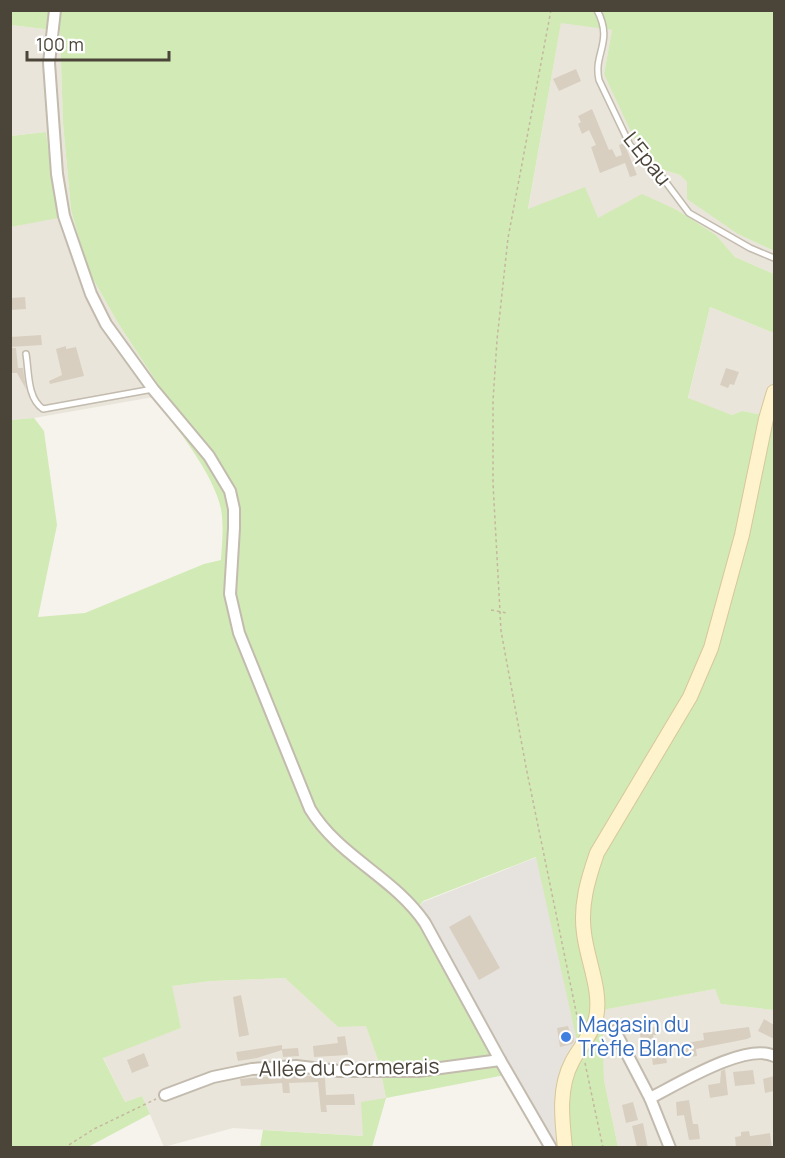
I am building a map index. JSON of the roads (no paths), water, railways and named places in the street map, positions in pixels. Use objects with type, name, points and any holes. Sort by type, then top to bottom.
[{"type":"street","points":[[55,10],[49,63],[57,174],[64,216],[91,294],[106,324],[153,389],[209,456],[230,491],[234,509],[230,594],[239,633],[310,809],[321,827],[358,861],[413,905],[551,1148]]},
{"type":"street","points":[[565,1148],[562,1109],[564,1086],[569,1068],[596,1019],[597,1006],[584,932],[583,906],[588,879],[597,853],[690,697],[711,648],[742,536],[766,419],[774,392]]},
{"type":"street","points":[[615,1031],[650,1098],[670,1148]]},
{"type":"street","points":[[650,1098],[744,1054],[768,1053],[774,1056]]},
{"type":"street","name":"Allée du Cormerais","points":[[165,1095],[213,1077],[252,1069],[296,1066],[339,1071],[418,1071],[500,1060]]},
{"type":"lane","name":"L'Epau","points":[[597,10],[606,36],[597,72],[630,145],[662,177],[689,213],[750,248],[774,258]]},
{"type":"lane","points":[[26,354],[33,397],[36,404],[44,409],[153,389]]},
{"type":"place","name":"Magasin du Trèfle Blanc","points":[[566,1037]]}]
